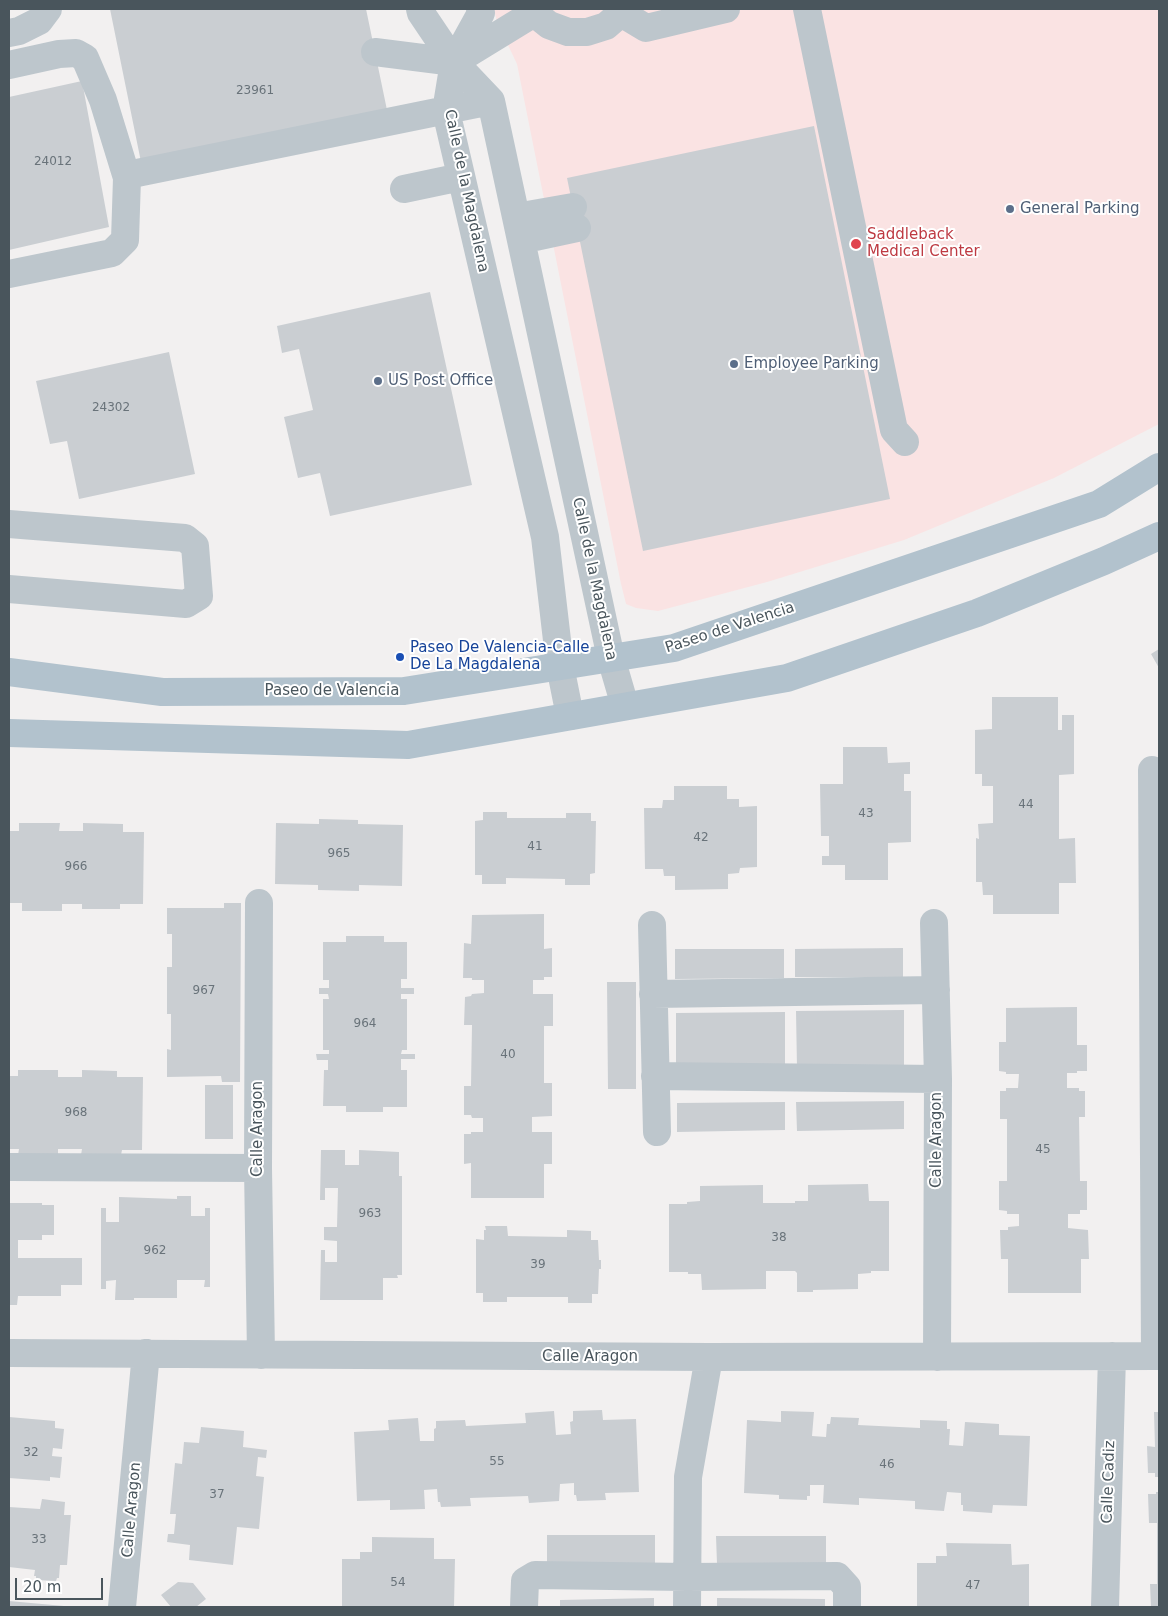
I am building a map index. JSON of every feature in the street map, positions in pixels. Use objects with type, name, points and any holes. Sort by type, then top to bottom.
[{"type":"main road","name":"Paseo de Valencia","points":[[9,672],[162,692],[404,691],[674,648],[1099,504],[1159,467]]},
{"type":"main road","points":[[9,733],[408,745],[787,678],[977,613],[1104,561],[1159,536]]},
{"type":"street","points":[[9,33],[19,31],[39,21],[48,9]]},
{"type":"street","points":[[420,9],[421,14],[454,62],[491,101]]},
{"type":"street","points":[[454,62],[481,14],[480,9]]},
{"type":"street","points":[[377,62],[412,56],[454,62],[533,11],[549,25],[568,32],[587,32],[606,26],[622,11],[646,28],[726,9]]},
{"type":"street","points":[[807,9],[894,430],[905,442]]},
{"type":"street","points":[[9,65],[59,54],[76,53],[86,58],[102,100],[127,178],[124,240],[112,253],[9,274]]},
{"type":"street","name":"Calle de la Magdalena","points":[[454,62],[446,111],[545,537],[560,666],[570,716]]},
{"type":"street","points":[[127,178],[137,173],[491,101]]},
{"type":"street","name":"Calle de la Magdalena","points":[[491,101],[612,658],[625,706]]},
{"type":"street","points":[[404,189],[462,177]]},
{"type":"street","points":[[518,228],[575,218]]},
{"type":"street","points":[[9,524],[184,538],[195,546],[199,596],[186,604],[9,589]]},
{"type":"street","name":"Calle Aragon","points":[[9,1353],[709,1357],[1157,1356],[1156,825],[1152,770]]},
{"type":"street","name":"Calle Aragon","points":[[259,903],[258,1168],[261,1355]]},
{"type":"street","name":"Calle Aragon","points":[[934,923],[938,1079],[937,1357]]},
{"type":"street","points":[[652,925],[657,1132]]},
{"type":"street","points":[[653,994],[936,990]]},
{"type":"street","points":[[655,1076],[938,1079]]},
{"type":"street","points":[[9,1167],[258,1168]]},
{"type":"street","name":"Calle Aragon","points":[[122,1607],[146,1353]]},
{"type":"street","name":"Calle Cadiz","points":[[1105,1607],[1112,1356]]},
{"type":"street","points":[[687,1607],[688,1477],[709,1357]]},
{"type":"street","points":[[524,1607],[525,1581],[534,1575],[836,1576],[847,1587],[848,1607]]},
{"type":"shaded area","name":"Saddleback Medical Center","points":[[494,9],[1159,9],[1159,424],[1054,478],[904,540],[767,582],[658,611],[636,608],[626,604],[517,64],[497,22]]},
{"type":"building","points":[[110,9],[366,9],[387,110],[141,162]]},
{"type":"building","points":[[82,81],[109,227],[9,250],[9,97]]},
{"type":"building","name":"Employee Parking","points":[[814,126],[890,499],[643,551],[567,178]]},
{"type":"building","name":"US Post Office","points":[[430,292],[472,485],[330,516],[320,473],[298,478],[284,417],[313,410],[299,349],[282,353],[277,326]]},
{"type":"building","points":[[169,352],[195,474],[79,499],[67,441],[50,444],[36,381]]},
{"type":"building","points":[[1159,649],[1159,668],[1151,654]]},
{"type":"building","points":[[992,697],[1058,697],[1058,730],[1062,730],[1062,715],[1074,715],[1074,774],[1059,775],[1059,839],[1075,838],[1076,883],[1059,883],[1059,914],[993,914],[993,895],[983,895],[982,882],[976,882],[976,838],[979,839],[978,824],[993,823],[993,786],[982,786],[982,774],[975,774],[975,730],[992,729]]},
{"type":"building","points":[[843,747],[887,747],[888,763],[910,762],[910,774],[904,774],[904,791],[911,791],[911,842],[888,843],[888,880],[845,880],[845,865],[822,865],[822,856],[829,856],[829,836],[821,836],[820,784],[843,784]]},
{"type":"building","points":[[674,786],[727,786],[727,799],[739,799],[739,807],[757,806],[757,867],[740,868],[739,873],[728,874],[728,889],[675,890],[675,876],[664,876],[663,869],[645,869],[644,808],[662,808],[663,800],[674,800]]},
{"type":"building","points":[[483,812],[507,812],[507,818],[566,818],[566,813],[591,813],[591,821],[596,821],[595,873],[590,874],[590,885],[565,885],[565,879],[506,878],[506,884],[482,884],[482,875],[475,875],[475,821],[483,820]]},
{"type":"building","points":[[319,819],[358,820],[358,824],[403,825],[402,886],[359,885],[359,891],[318,890],[318,885],[275,884],[276,823],[319,824]]},
{"type":"building","points":[[19,823],[60,823],[59,831],[83,831],[83,823],[123,824],[123,832],[144,832],[143,904],[120,904],[120,909],[82,909],[82,904],[62,904],[62,911],[22,911],[22,903],[9,903],[9,831],[19,831]]},
{"type":"building","points":[[224,903],[241,903],[240,1082],[222,1082],[221,1076],[167,1077],[167,1049],[171,1050],[171,1014],[167,1014],[167,967],[172,967],[172,934],[167,934],[167,908],[224,908]]},
{"type":"building","points":[[544,914],[544,949],[552,948],[552,977],[544,977],[544,980],[533,980],[533,994],[553,994],[553,1026],[544,1026],[544,1083],[552,1083],[552,1116],[532,1117],[532,1132],[552,1132],[552,1164],[544,1164],[544,1198],[471,1198],[471,1163],[464,1164],[464,1134],[483,1132],[483,1118],[472,1118],[471,1115],[464,1115],[464,1086],[471,1086],[472,1025],[464,1025],[465,997],[484,993],[484,980],[463,978],[464,943],[471,944],[472,915]]},
{"type":"building","points":[[346,936],[384,936],[384,942],[407,942],[407,979],[401,979],[401,988],[414,988],[414,994],[401,994],[401,999],[407,999],[407,1050],[402,1050],[401,1054],[415,1054],[415,1059],[401,1059],[401,1070],[407,1070],[407,1107],[383,1107],[383,1112],[346,1112],[346,1106],[323,1106],[324,1070],[328,1070],[328,1060],[317,1060],[316,1054],[329,1054],[329,1050],[323,1050],[323,999],[329,999],[328,994],[319,994],[319,988],[329,988],[329,980],[323,980],[323,942],[346,942]]},
{"type":"building","points":[[903,948],[903,977],[795,977],[795,949]]},
{"type":"building","points":[[675,949],[784,949],[784,978],[675,979]]},
{"type":"building","points":[[607,982],[636,982],[636,1089],[608,1089]]},
{"type":"building","points":[[1077,1007],[1077,1045],[1087,1045],[1087,1071],[1067,1073],[1067,1088],[1079,1088],[1079,1091],[1085,1091],[1085,1117],[1079,1117],[1080,1181],[1087,1181],[1087,1210],[1080,1210],[1080,1214],[1068,1214],[1068,1228],[1088,1230],[1089,1259],[1081,1259],[1081,1293],[1008,1293],[1008,1259],[1001,1259],[1000,1230],[1008,1230],[1008,1227],[1019,1226],[1019,1214],[1007,1214],[1007,1211],[999,1210],[999,1181],[1007,1181],[1007,1119],[1000,1119],[1000,1091],[1006,1091],[1006,1088],[1018,1088],[1019,1074],[1006,1074],[1006,1072],[999,1071],[999,1042],[1006,1042],[1006,1008]]},
{"type":"building","points":[[904,1010],[904,1067],[797,1068],[796,1011]]},
{"type":"building","points":[[785,1012],[785,1068],[676,1069],[676,1013]]},
{"type":"building","points":[[18,1070],[58,1070],[58,1077],[82,1077],[82,1070],[117,1071],[117,1077],[143,1077],[142,1150],[122,1150],[121,1155],[81,1155],[82,1149],[58,1149],[58,1155],[18,1155],[19,1149],[9,1149],[9,1076],[18,1076]]},
{"type":"building","points":[[205,1085],[233,1085],[233,1139],[205,1139]]},
{"type":"building","points":[[904,1101],[904,1129],[797,1131],[796,1102]]},
{"type":"building","points":[[785,1102],[785,1130],[677,1132],[677,1103]]},
{"type":"building","points":[[321,1150],[345,1150],[345,1165],[359,1165],[359,1150],[399,1152],[399,1176],[402,1176],[402,1275],[397,1275],[398,1278],[383,1278],[383,1300],[320,1300],[321,1250],[325,1250],[325,1262],[337,1262],[337,1241],[324,1240],[324,1227],[337,1227],[338,1188],[325,1188],[325,1200],[320,1200]]},
{"type":"building","points":[[868,1184],[869,1201],[889,1201],[889,1271],[871,1271],[871,1273],[858,1274],[858,1289],[797,1292],[797,1273],[795,1271],[766,1271],[766,1289],[702,1290],[701,1274],[669,1272],[669,1204],[687,1204],[687,1202],[700,1201],[700,1186],[763,1185],[763,1203],[795,1203],[795,1201],[808,1201],[808,1185]]},
{"type":"building","points":[[177,1196],[191,1196],[191,1216],[205,1216],[205,1208],[210,1208],[210,1287],[204,1287],[205,1280],[177,1280],[177,1298],[115,1300],[116,1280],[106,1281],[106,1289],[101,1289],[101,1208],[106,1208],[106,1222],[119,1222],[119,1197],[177,1199]]},
{"type":"building","points":[[9,1203],[54,1205],[54,1235],[42,1235],[42,1240],[18,1240],[18,1258],[82,1258],[82,1285],[61,1285],[61,1296],[18,1296],[17,1305],[9,1305]]},
{"type":"building","points":[[485,1226],[507,1226],[508,1236],[567,1237],[567,1230],[591,1231],[591,1240],[598,1240],[599,1260],[601,1260],[598,1294],[592,1294],[592,1303],[568,1303],[568,1297],[507,1297],[507,1302],[483,1302],[483,1293],[476,1293],[476,1239],[484,1240]]},
{"type":"building","points":[[602,1410],[603,1420],[636,1419],[639,1492],[605,1493],[606,1500],[577,1501],[576,1495],[574,1495],[574,1483],[560,1484],[559,1501],[529,1503],[528,1496],[470,1498],[471,1506],[441,1507],[440,1502],[438,1502],[437,1489],[424,1490],[425,1509],[390,1510],[390,1500],[357,1501],[354,1432],[389,1430],[388,1420],[418,1418],[420,1441],[434,1441],[436,1421],[465,1420],[466,1426],[526,1423],[525,1413],[554,1411],[556,1435],[571,1434],[570,1422],[573,1421],[573,1411]]},
{"type":"building","points":[[781,1411],[814,1412],[812,1436],[826,1437],[827,1424],[830,1424],[831,1417],[859,1418],[858,1425],[920,1428],[920,1420],[947,1421],[947,1429],[950,1429],[949,1445],[963,1446],[965,1422],[999,1424],[999,1435],[1030,1436],[1027,1506],[993,1505],[992,1513],[963,1511],[961,1493],[947,1492],[944,1511],[915,1509],[915,1501],[859,1498],[859,1505],[823,1503],[824,1485],[810,1485],[810,1496],[807,1496],[807,1500],[779,1499],[779,1495],[744,1493],[747,1420],[781,1422]]},
{"type":"building","points":[[1154,1412],[1159,1412],[1159,1477],[1155,1477],[1155,1473],[1148,1473],[1147,1446],[1155,1447]]},
{"type":"building","points":[[9,1417],[55,1421],[55,1428],[64,1429],[62,1449],[53,1448],[52,1456],[62,1457],[60,1478],[50,1477],[50,1481],[9,1478]]},
{"type":"building","points":[[201,1427],[244,1431],[243,1447],[267,1450],[266,1458],[258,1457],[256,1476],[264,1477],[259,1529],[237,1527],[233,1565],[189,1560],[190,1545],[167,1542],[168,1534],[174,1534],[176,1514],[170,1514],[175,1463],[182,1464],[184,1442],[199,1443]]},
{"type":"building","points":[[1156,1492],[1159,1492],[1159,1607],[1151,1607],[1150,1584],[1157,1584],[1157,1523],[1149,1523],[1148,1494],[1156,1494]]},
{"type":"building","points":[[42,1499],[65,1502],[64,1515],[71,1515],[67,1565],[60,1565],[59,1578],[56,1581],[36,1580],[36,1576],[34,1576],[35,1570],[9,1567],[9,1507],[40,1509]]},
{"type":"building","points":[[547,1535],[655,1535],[655,1565],[547,1564]]},
{"type":"building","points":[[716,1536],[826,1536],[826,1564],[717,1564]]},
{"type":"building","points":[[372,1537],[434,1538],[434,1559],[455,1559],[454,1607],[342,1607],[342,1559],[360,1559],[360,1552],[372,1552]]},
{"type":"building","points":[[946,1543],[1011,1544],[1012,1565],[1029,1564],[1029,1607],[917,1607],[917,1563],[936,1563],[936,1556],[947,1556]]},
{"type":"building","points":[[178,1582],[193,1583],[206,1599],[196,1607],[171,1607],[161,1595]]},
{"type":"building","points":[[654,1598],[654,1607],[560,1607],[560,1600]]},
{"type":"building","points":[[717,1598],[825,1599],[825,1607],[717,1607]]},
{"type":"building","points":[[9,1601],[64,1606],[64,1607],[9,1607]]},
{"type":"place","name":"General Parking","points":[[1010,209]]},
{"type":"place","name":"Saddleback Medical Center","points":[[856,244]]},
{"type":"place","name":"Employee Parking","points":[[734,364]]},
{"type":"place","name":"US Post Office","points":[[378,381]]},
{"type":"place","name":"Paseo De Valencia-Calle De La Magdalena","points":[[400,657]]}]
